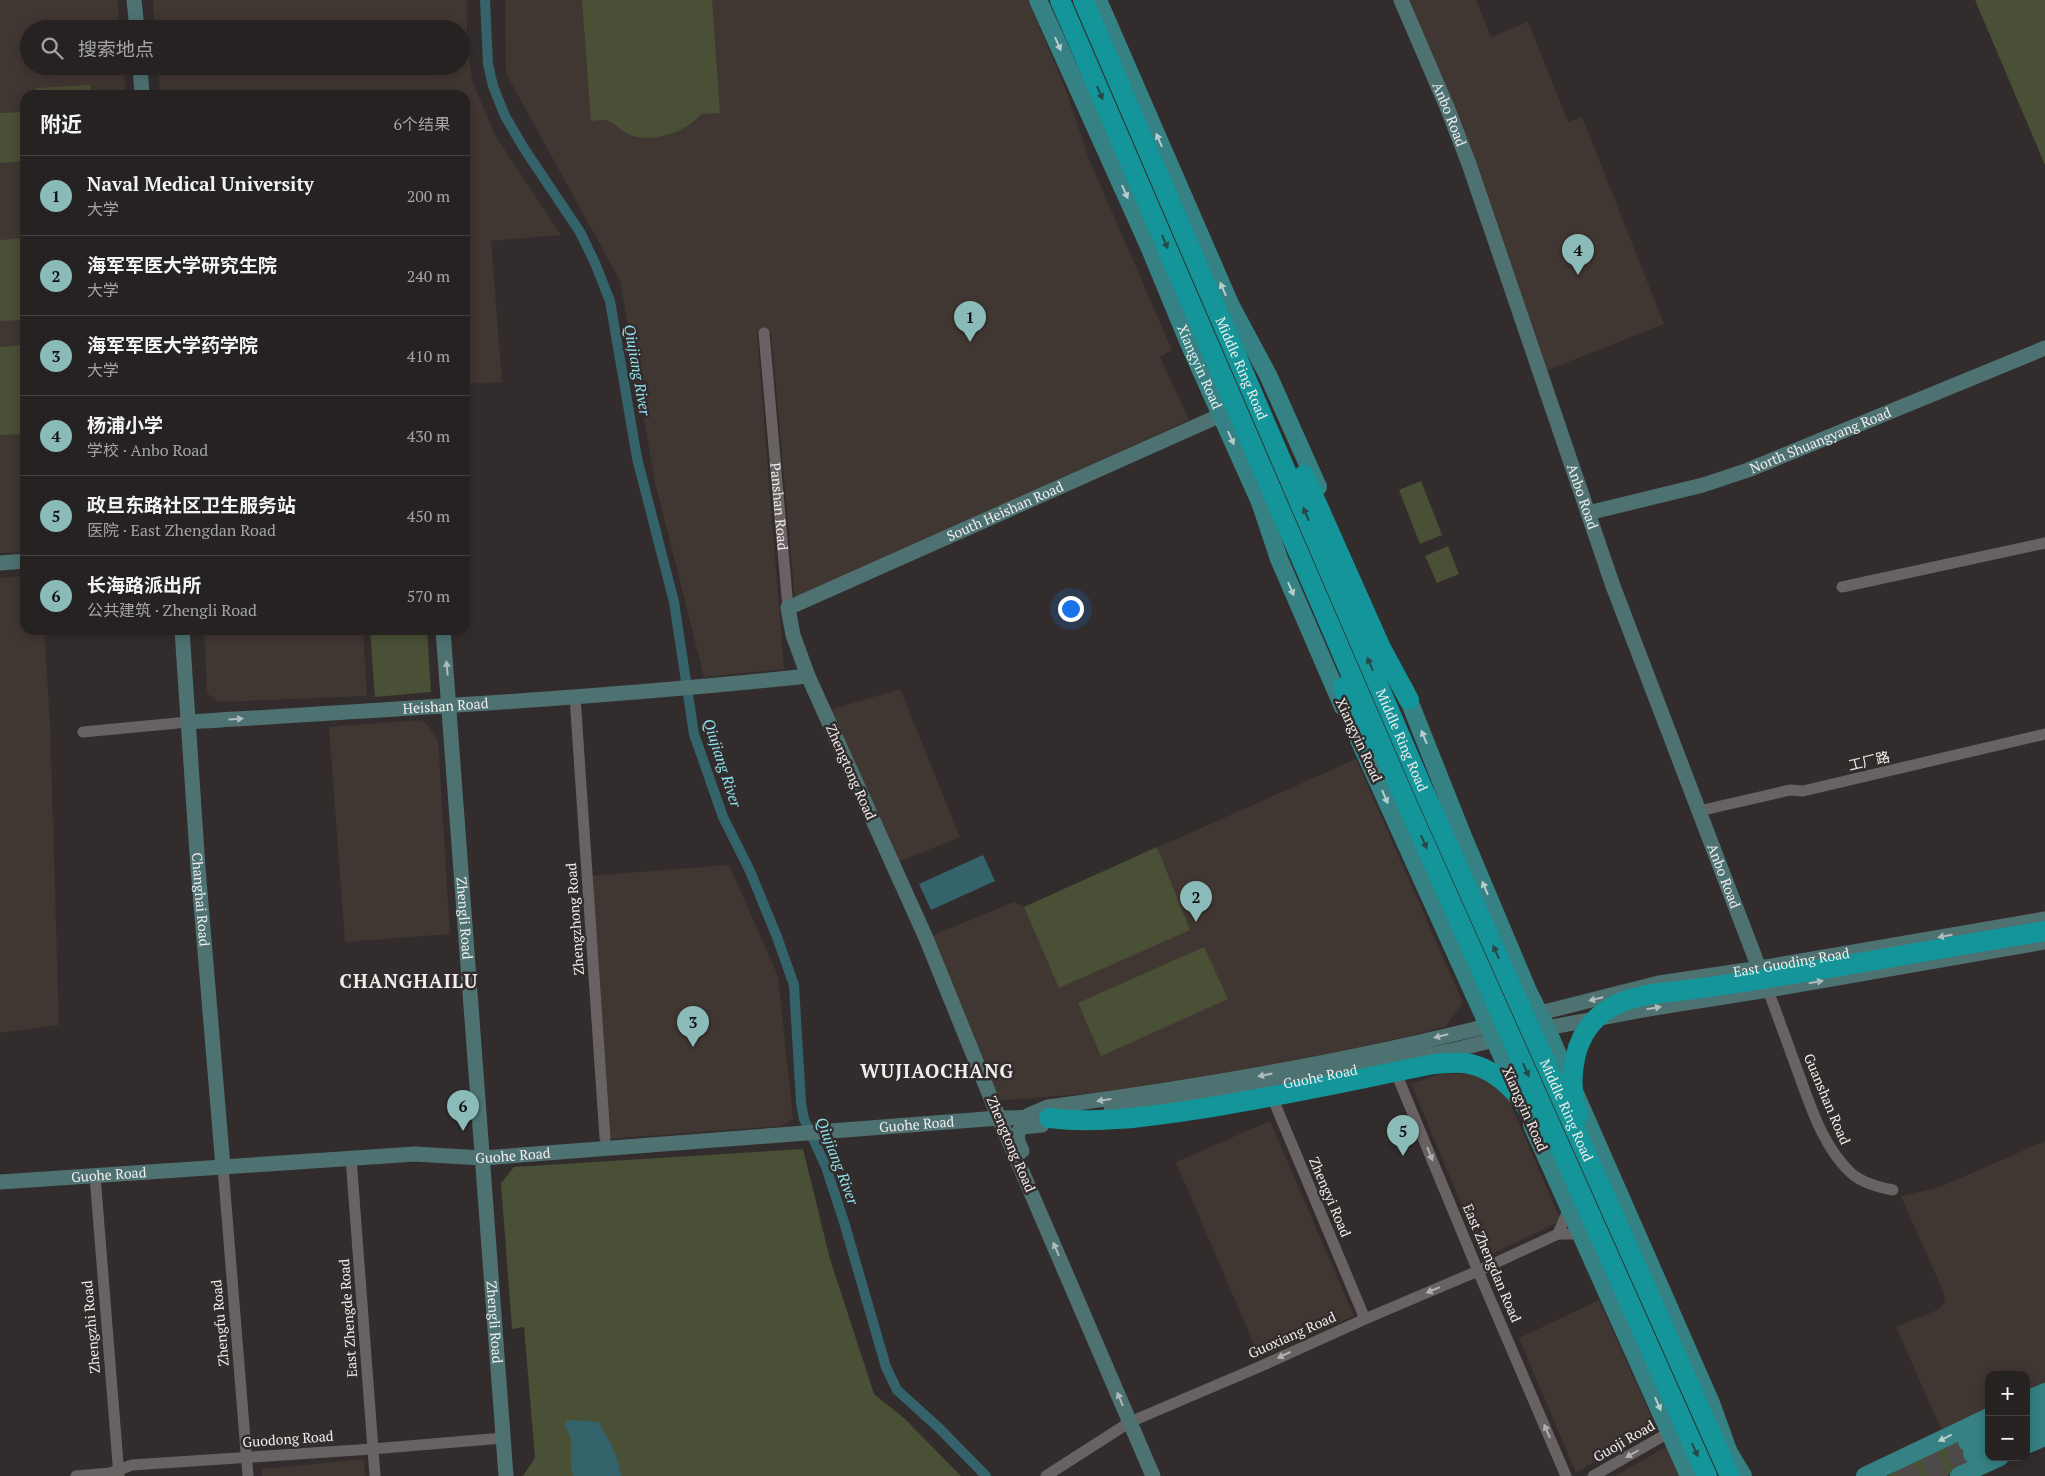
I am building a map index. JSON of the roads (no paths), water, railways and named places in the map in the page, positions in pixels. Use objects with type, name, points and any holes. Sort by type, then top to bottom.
[{"type":"highway","name":"Middle Ring Road","points":[[1060,0],[1677,1428],[1707,1476]]},
{"type":"highway","name":"Middle Ring Road","points":[[1083,0],[1424,789],[1730,1476]]},
{"type":"highway","points":[[1215,303],[1276,415],[1382,648],[1409,700]]},
{"type":"highway","points":[[1274,494],[1366,752]]},
{"type":"highway","points":[[1703,1415],[1653,1289],[1593,1155],[1576,1110],[1573,1082],[1574,1068],[1579,1044],[1591,1024],[1610,1008],[1642,996],[1780,976],[2045,931]]},
{"type":"highway","points":[[1049,1118],[1083,1122],[1177,1112],[1276,1097],[1434,1064],[1465,1063],[1486,1069],[1496,1075],[1514,1092],[1536,1122],[1677,1428]]},
{"type":"main road","name":"Xiangyin Road","points":[[1038,0],[1148,244],[1260,502],[1278,559],[1350,724],[1366,752],[1581,1236],[1677,1428],[1689,1476]]},
{"type":"main road","points":[[1098,0],[1231,306],[1268,375],[1393,655],[1462,834],[1528,991],[1594,1164],[1665,1325],[1704,1407],[1743,1476]]},
{"type":"main road","points":[[2030,1398],[2045,1392]]},
{"type":"main road","points":[[2030,1413],[2045,1407]]},
{"type":"main road","points":[[1865,1476],[1985,1419]]},
{"type":"main road","points":[[2030,1427],[2045,1421]]},
{"type":"main road","points":[[1985,1435],[1970,1448],[1985,1446]]},
{"type":"main road","points":[[2030,1443],[2045,1436]]},
{"type":"main road","points":[[1959,1476],[1991,1461]]},
{"type":"street","points":[[134,0],[136,20]]},
{"type":"street","name":"Anbo Road","points":[[1401,0],[1447,107],[1469,164],[1613,586],[1768,990]]},
{"type":"street","points":[[141,75],[142,90]]},
{"type":"street","name":"Panshan Road","points":[[764,332],[788,608],[793,635],[808,676]]},
{"type":"street","name":"North Shuangyang Road","points":[[1588,513],[1702,485],[1748,470],[2045,348]]},
{"type":"street","name":"South Heishan Road","points":[[788,608],[1221,415]]},
{"type":"street","points":[[1842,587],[2045,543]]},
{"type":"street","points":[[0,563],[20,561]]},
{"type":"street","name":"Changhai Road","points":[[182,635],[223,1167]]},
{"type":"street","name":"Zhengli Road","points":[[444,635],[506,1476]]},
{"type":"street","name":"Heishan Road","points":[[83,732],[188,722],[450,706],[705,687],[808,676]]},
{"type":"street","name":"Zhengtong Road","points":[[808,676],[926,938],[999,1118],[1153,1476]]},
{"type":"street","name":"Zhengzhong Road","points":[[575,697],[605,1138]]},
{"type":"street","name":"工厂路","points":[[1699,811],[1790,790],[1803,792],[2045,734]]},
{"type":"street","name":"East Guoding Road","points":[[1539,1021],[1660,983],[2045,920]]},
{"type":"street","name":"East Guoding Road","points":[[1539,1021],[1654,1008],[2045,942]]},
{"type":"street","name":"Guanshan Road","points":[[1768,990],[1811,1106],[1823,1134],[1836,1157],[1852,1174],[1866,1182],[1892,1190]]},
{"type":"street","points":[[1492,1033],[1539,1021]]},
{"type":"street","name":"Guohe Road","points":[[1026,1117],[1048,1107],[1266,1075],[1492,1033]]},
{"type":"street","name":"Guohe Road","points":[[0,1182],[415,1154],[483,1158],[999,1118],[1049,1118],[1268,1087],[1454,1050],[1492,1033]]},
{"type":"street","name":"East Zhengdan Road","points":[[1392,1061],[1478,1271],[1566,1476]]},
{"type":"street","name":"Zhengyi Road","points":[[1268,1087],[1365,1319]]},
{"type":"street","points":[[1046,1225],[1046,1211],[1016,1137],[1017,1132],[1022,1127],[1083,1122]]},
{"type":"street","name":"East Zhengde Road","points":[[350,1158],[374,1476]]},
{"type":"street","name":"Zhengfu Road","points":[[223,1167],[248,1476]]},
{"type":"street","name":"Zhengzhi Road","points":[[95,1176],[118,1473]]},
{"type":"street","points":[[1558,1234],[1566,1220],[1569,1208]]},
{"type":"street","name":"Guoxiang Road","points":[[1046,1476],[1130,1422],[1478,1271],[1558,1234],[1581,1236]]},
{"type":"street","name":"Guoji Road","points":[[1593,1476],[1677,1428]]},
{"type":"street","name":"Guodong Road","points":[[76,1476],[118,1473],[132,1465],[504,1438]]},
{"type":"water","points":[[983,855],[995,881],[931,910],[919,884]]},
{"type":"water","points":[[567,1421],[599,1422],[610,1441],[621,1476],[573,1476],[571,1467],[571,1439],[565,1424]]},
{"type":"waterway","name":"Qiujiang River","points":[[485,0],[488,64],[493,86],[505,116],[525,150],[580,232],[610,301],[637,458],[674,602],[694,734],[723,817],[750,871],[794,985],[801,1103],[804,1119],[826,1167],[886,1367],[897,1390],[939,1428],[986,1476]]},
{"type":"tunnel","points":[[1899,1476],[1967,1442]]},
{"type":"tunnel","points":[[1928,1476],[1972,1454]]},
{"type":"place","name":"杨浦小学","points":[[1578,275]]},
{"type":"place","name":"Naval Medical University","points":[[970,342]]},
{"type":"place","name":"海军军医大学研究生院","points":[[1196,922]]},
{"type":"place","name":"海军军医大学药学院","points":[[693,1047]]},
{"type":"place","name":"长海路派出所","points":[[463,1131]]},
{"type":"place","name":"政旦东路社区卫生服务站","points":[[1403,1156]]},
{"type":"district","name":"CHANGHAILU","points":[[409,981]]},
{"type":"district","name":"WUJIAOCHANG","points":[[937,1071]]}]
